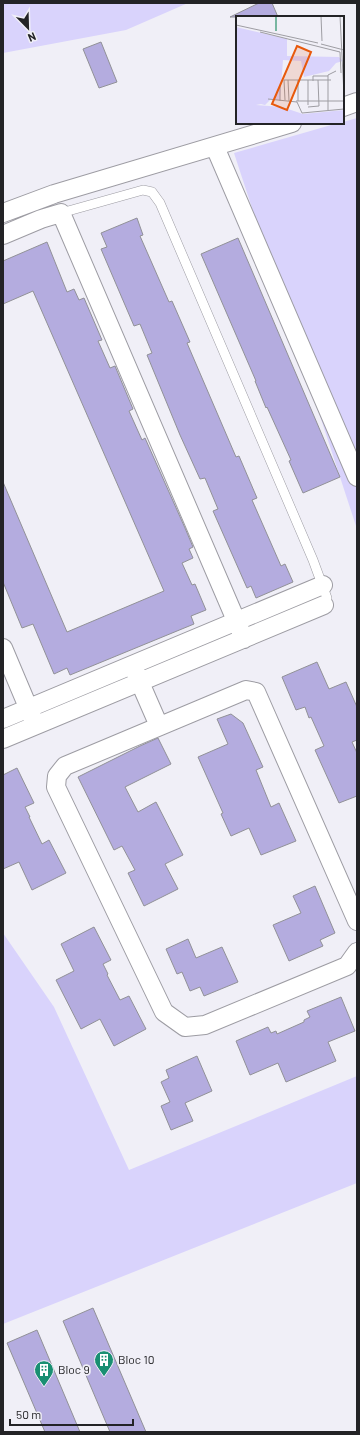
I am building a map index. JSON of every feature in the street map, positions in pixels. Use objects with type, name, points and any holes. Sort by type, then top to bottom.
[{"type":"street","points":[[344,107],[357,102]]},
{"type":"street","points":[[3,213],[54,194],[289,124]]},
{"type":"street","points":[[215,147],[357,476]]},
{"type":"street","points":[[3,235],[41,219],[61,213],[244,639]]},
{"type":"street","points":[[3,719],[323,585]]},
{"type":"street","points":[[3,739],[324,605]]},
{"type":"street","points":[[3,648],[35,726]]},
{"type":"street","points":[[133,665],[159,726]]},
{"type":"street","points":[[357,921],[256,692],[246,690],[159,726],[65,766],[57,776],[56,787],[164,1012],[185,1026],[206,1025],[347,966],[357,952]]},
{"type":"lane","points":[[61,213],[143,190],[152,192],[160,203],[323,585],[327,598],[324,605]]},
{"type":"shaded area","points":[[3,3],[188,3],[126,30],[3,53]]},
{"type":"shaded area","points":[[357,118],[357,529],[234,153],[335,124],[344,124],[344,122]]},
{"type":"shaded area","points":[[3,933],[54,1007],[129,1170],[357,1076],[357,1183],[3,1324]]},
{"type":"building","points":[[259,3],[272,3],[278,16],[236,16],[230,17]]},
{"type":"building","points":[[101,42],[117,82],[99,88],[83,49]]},
{"type":"building","points":[[137,218],[143,235],[140,236],[169,302],[172,301],[190,342],[187,343],[236,457],[239,456],[257,498],[252,500],[281,566],[285,564],[293,582],[256,598],[251,586],[247,588],[213,511],[218,509],[205,478],[200,479],[180,435],[147,355],[152,353],[140,324],[134,326],[101,249],[107,247],[101,233]]},
{"type":"building","points":[[238,238],[340,477],[303,493],[289,461],[291,460],[267,407],[266,408],[256,381],[201,254]]},
{"type":"building","points":[[47,242],[67,292],[74,289],[79,300],[84,298],[102,340],[98,341],[110,368],[115,366],[133,409],[129,411],[142,440],[145,438],[185,528],[193,547],[189,549],[193,558],[182,563],[192,585],[195,584],[206,610],[191,616],[194,624],[70,675],[67,668],[54,674],[33,624],[22,628],[3,582],[3,482],[67,632],[164,591],[33,291],[3,304],[3,261]]},
{"type":"building","points":[[317,662],[329,689],[346,682],[357,707],[357,740],[352,742],[357,753],[357,796],[339,803],[315,750],[324,746],[311,717],[309,718],[305,707],[296,710],[282,677]]},
{"type":"building","points":[[231,714],[243,723],[263,767],[256,770],[271,807],[279,803],[296,841],[261,855],[249,828],[231,836],[221,814],[223,813],[198,757],[228,744],[217,719]]},
{"type":"building","points":[[158,738],[171,764],[125,787],[138,812],[156,802],[183,855],[165,864],[178,889],[144,906],[128,873],[135,870],[122,846],[114,850],[78,777]]},
{"type":"building","points":[[17,768],[34,803],[25,807],[29,817],[42,844],[49,840],[66,873],[32,890],[19,862],[3,869],[3,775]]},
{"type":"building","points":[[315,886],[335,933],[320,940],[323,946],[289,961],[273,925],[301,913],[293,896]]},
{"type":"building","points":[[94,927],[111,960],[103,964],[108,974],[107,975],[120,1000],[129,996],[146,1029],[114,1046],[100,1019],[81,1029],[56,980],[74,971],[61,944]]},
{"type":"building","points":[[188,939],[196,958],[222,947],[238,982],[204,996],[200,987],[190,991],[182,972],[177,974],[166,949]]},
{"type":"building","points":[[341,997],[355,1031],[328,1042],[336,1061],[286,1082],[278,1063],[250,1075],[236,1041],[268,1027],[271,1033],[276,1031],[277,1034],[304,1022],[304,1020],[310,1017],[307,1011]]},
{"type":"building","points":[[197,1056],[212,1091],[185,1103],[193,1121],[171,1130],[161,1106],[170,1102],[161,1082],[169,1078],[166,1070]]},
{"type":"building","name":"Bloc 10","points":[[93,1308],[146,1432],[110,1432],[63,1321]]},
{"type":"building","name":"Bloc 9","points":[[37,1330],[80,1432],[45,1432],[7,1343]]},
{"type":"place","name":"Bloc 10","points":[[104,1377]]},
{"type":"place","name":"Bloc 9","points":[[44,1387]]}]
